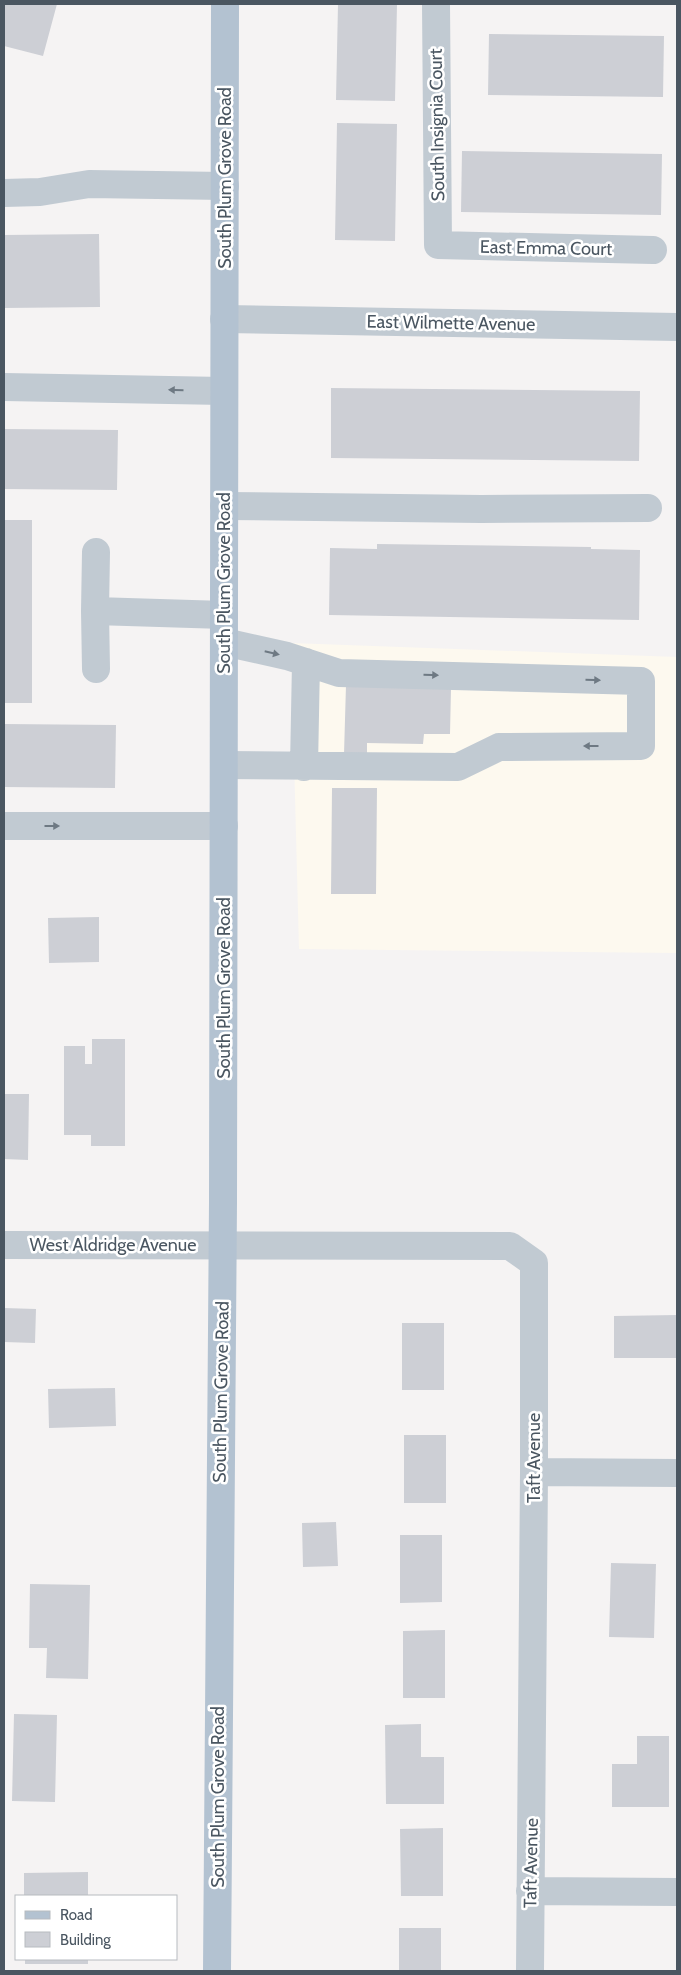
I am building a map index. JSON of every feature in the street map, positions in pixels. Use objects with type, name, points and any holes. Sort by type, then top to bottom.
[{"type":"main road","name":"South Plum Grove Road","points":[[217,1971],[224,826],[225,4]]},
{"type":"street","name":"South Insignia Court","points":[[436,4],[438,246]]},
{"type":"street","points":[[4,193],[40,192],[89,184],[225,186]]},
{"type":"street","name":"East Emma Court","points":[[438,246],[653,250]]},
{"type":"street","name":"East Wilmette Avenue","points":[[224,319],[677,327]]},
{"type":"street","points":[[4,387],[224,391]]},
{"type":"street","points":[[224,506],[481,509],[648,508]]},
{"type":"street","points":[[96,552],[96,668]]},
{"type":"street","points":[[95,611],[224,615]]},
{"type":"street","points":[[224,642],[306,662],[339,673],[641,681],[641,746],[499,747],[458,767],[224,765]]},
{"type":"street","points":[[304,767],[306,662]]},
{"type":"street","points":[[4,826],[224,826]]},
{"type":"street","name":"West Aldridge Avenue","points":[[4,1244],[222,1245]]},
{"type":"street","name":"Taft Avenue","points":[[222,1245],[510,1246],[534,1263],[530,1971]]},
{"type":"street","points":[[534,1472],[677,1473]]},
{"type":"street","points":[[530,1890],[677,1892]]},
{"type":"shaded area","points":[[291,643],[677,657],[677,953],[299,949]]},
{"type":"building","points":[[4,4],[57,4],[43,56],[4,46]]},
{"type":"building","points":[[338,4],[397,4],[395,101],[336,100]]},
{"type":"building","points":[[489,34],[664,36],[663,97],[488,95]]},
{"type":"building","points":[[337,123],[397,124],[395,241],[335,240]]},
{"type":"building","points":[[462,151],[662,154],[661,215],[461,212]]},
{"type":"building","points":[[99,234],[100,307],[4,308],[4,235]]},
{"type":"building","points":[[331,388],[640,391],[639,461],[331,458]]},
{"type":"building","points":[[4,429],[118,430],[117,490],[4,489]]},
{"type":"building","points":[[4,520],[32,520],[32,703],[4,703]]},
{"type":"building","points":[[377,544],[591,547],[591,549],[640,550],[639,620],[329,615],[330,548],[377,549]]},
{"type":"building","points":[[346,685],[451,688],[450,734],[424,734],[423,744],[367,743],[367,755],[344,754]]},
{"type":"building","points":[[4,724],[116,725],[115,788],[4,787]]},
{"type":"building","points":[[332,788],[377,788],[376,894],[331,894]]},
{"type":"building","points":[[99,917],[99,962],[49,963],[48,918]]},
{"type":"building","points":[[92,1039],[125,1039],[125,1146],[91,1146],[91,1135],[64,1135],[64,1046],[85,1046],[85,1064],[92,1064]]},
{"type":"building","points":[[4,1094],[29,1094],[28,1160],[4,1159]]},
{"type":"building","points":[[4,1308],[36,1309],[35,1343],[4,1342]]},
{"type":"building","points":[[677,1315],[677,1358],[614,1358],[614,1316]]},
{"type":"building","points":[[402,1323],[444,1323],[444,1390],[402,1390]]},
{"type":"building","points":[[115,1388],[116,1426],[49,1428],[48,1389]]},
{"type":"building","points":[[404,1435],[446,1435],[446,1503],[404,1503]]},
{"type":"building","points":[[336,1522],[338,1566],[303,1567],[302,1523]]},
{"type":"building","points":[[400,1535],[442,1535],[442,1602],[400,1603]]},
{"type":"building","points":[[611,1563],[656,1564],[654,1638],[609,1637]]},
{"type":"building","points":[[30,1584],[90,1585],[88,1679],[46,1678],[47,1648],[29,1648]]},
{"type":"building","points":[[445,1630],[445,1698],[403,1698],[403,1631]]},
{"type":"building","points":[[14,1714],[57,1715],[55,1802],[12,1801]]},
{"type":"building","points":[[421,1724],[421,1757],[444,1757],[444,1804],[386,1804],[385,1725]]},
{"type":"building","points":[[637,1736],[669,1736],[669,1807],[612,1807],[612,1764],[637,1764]]},
{"type":"building","points":[[443,1828],[443,1896],[401,1896],[400,1829]]},
{"type":"building","points":[[88,1872],[88,1895],[24,1895],[24,1873]]},
{"type":"building","points":[[399,1928],[441,1928],[441,1971],[399,1971]]},
{"type":"building","points":[[25,1960],[88,1960],[88,1964],[25,1964]]}]
